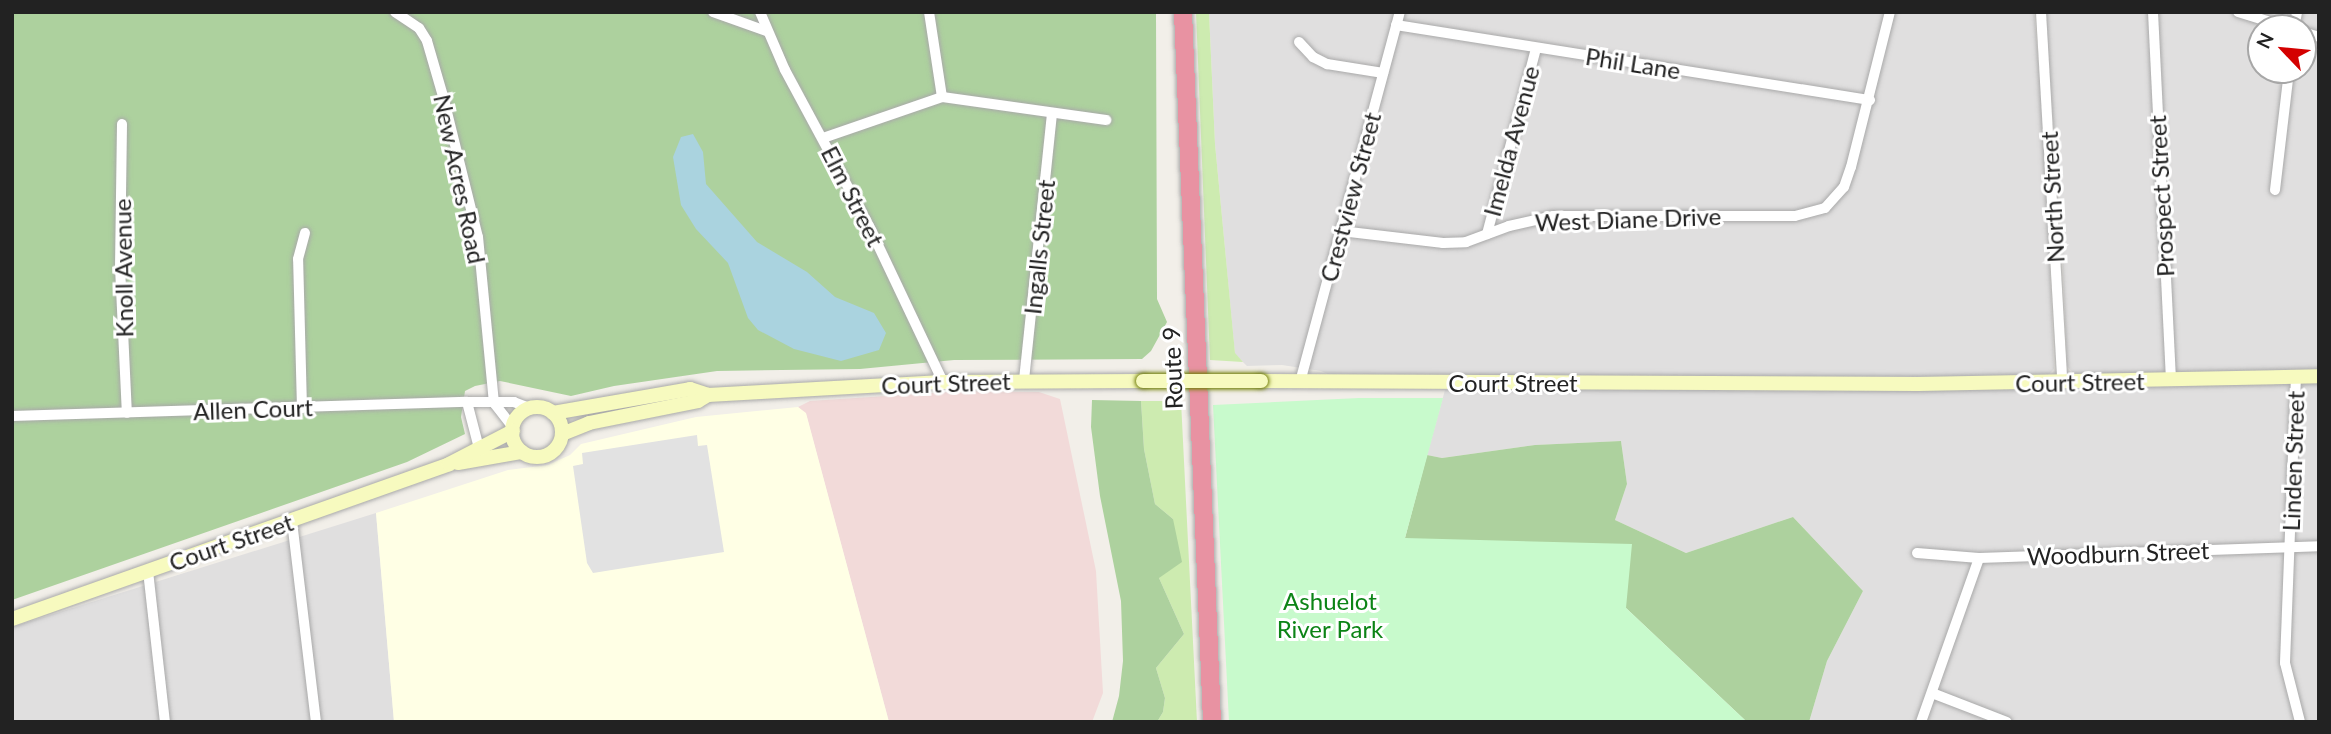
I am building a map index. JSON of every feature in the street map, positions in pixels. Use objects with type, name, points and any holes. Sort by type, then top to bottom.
[{"type":"highway","name":"Route 9","points":[[1183,12],[1212,722]]},
{"type":"main road","name":"Court Street","points":[[12,619],[449,464],[513,429],[519,415],[530,408],[546,409],[553,413],[690,389],[708,395],[1024,380],[1918,384],[2319,376]]},
{"type":"main road","name":"Court Street","points":[[449,464],[522,452],[534,457],[547,455],[557,446],[562,434],[589,423],[698,401],[708,395]]},
{"type":"main road","points":[[553,413],[558,419],[562,434]]},
{"type":"main road","points":[[513,429],[515,442],[522,452]]},
{"type":"street","name":"New Acres Road","points":[[395,12],[419,28],[427,41],[443,96],[478,237],[494,404]]},
{"type":"street","points":[[713,12],[766,31]]},
{"type":"street","name":"Elm Street","points":[[760,12],[766,31],[823,138],[943,382]]},
{"type":"street","points":[[929,12],[942,97]]},
{"type":"street","name":"Crestview Street","points":[[1300,382],[1399,12]]},
{"type":"street","name":"West Diane Drive","points":[[1341,231],[1443,243],[1466,242],[1553,216],[1812,214],[1835,199],[1851,167],[1890,12]]},
{"type":"street","name":"North Street","points":[[2041,12],[2062,381]]},
{"type":"street","name":"Prospect Street","points":[[2153,12],[2171,380]]},
{"type":"street","name":"Phil Lane","points":[[1396,25],[1870,100]]},
{"type":"street","points":[[1299,42],[1313,57],[1327,64],[1383,73]]},
{"type":"street","name":"Imelda Avenue","points":[[1487,234],[1536,48]]},
{"type":"street","points":[[2275,190],[2287,84]]},
{"type":"street","points":[[823,138],[942,97],[1106,120]]},
{"type":"street","name":"Ingalls Street","points":[[1024,380],[1052,113]]},
{"type":"street","name":"Knoll Avenue","points":[[122,124],[120,267],[127,413]]},
{"type":"street","points":[[302,408],[298,260],[305,233]]},
{"type":"street","name":"Linden Street","points":[[2296,376],[2285,663],[2300,722]]},
{"type":"street","name":"Allen Court","points":[[12,416],[467,402],[514,402],[530,408]]},
{"type":"street","points":[[467,402],[479,448]]},
{"type":"street","points":[[494,404],[513,429]]},
{"type":"street","points":[[292,521],[316,722]]},
{"type":"street","name":"Woodburn Street","points":[[1917,553],[1979,558],[2319,546]]},
{"type":"street","points":[[1921,722],[1979,558]]},
{"type":"street","points":[[148,571],[165,722]]},
{"type":"street","points":[[1932,693],[2007,722]]},
{"type":"shaded area","points":[[1209,12],[2034,12],[2044,132],[2054,369],[2047,376],[1332,376],[1321,371],[1282,365],[1247,366],[1235,354],[1215,144]]},
{"type":"shaded area","points":[[2044,12],[2319,12],[2319,369],[2092,374],[2073,373],[2067,366],[2061,217]]},
{"type":"shaded area","points":[[2319,382],[2319,722],[1809,722],[1827,661],[1863,591],[1793,517],[1686,553],[1615,520],[1627,484],[1621,441],[1535,445],[1442,458],[1427,455],[1445,390],[2118,388]]},
{"type":"shaded area","points":[[962,391],[1039,392],[1060,399],[1096,571],[1103,693],[1092,722],[889,722],[806,414],[798,407],[810,401]]},
{"type":"shaded area","points":[[798,407],[806,413],[889,722],[394,722],[376,513],[508,470],[548,465],[570,455],[581,444],[696,417]]},
{"type":"shaded area","points":[[697,435],[698,446],[707,445],[724,552],[593,573],[587,563],[573,466],[583,464],[582,453]]},
{"type":"shaded area","points":[[376,513],[394,722],[12,722],[12,627]]},
{"type":"green space","points":[[12,12],[1156,12],[1157,299],[1167,322],[1151,351],[1142,359],[954,360],[860,369],[717,371],[614,386],[571,396],[500,381],[475,386],[465,391],[461,417],[465,434],[407,462],[12,600]]},
{"type":"green space","points":[[1196,12],[1209,12],[1215,144],[1235,353],[1243,362],[1210,360]]},
{"type":"green space","name":"Ashuelot River Park","points":[[1359,398],[1443,398],[1405,538],[1632,544],[1626,608],[1747,722],[1229,722],[1213,405]]},
{"type":"green space","points":[[1092,400],[1141,401],[1144,449],[1155,504],[1173,519],[1182,562],[1159,578],[1184,634],[1156,668],[1165,698],[1163,712],[1157,722],[1112,722],[1119,696],[1123,661],[1121,601],[1100,496],[1091,427]]},
{"type":"green space","points":[[1141,401],[1181,401],[1197,722],[1157,722],[1163,712],[1165,698],[1156,668],[1184,634],[1159,578],[1173,519],[1155,504],[1144,449]]},
{"type":"green space","points":[[1621,441],[1627,484],[1615,520],[1686,553],[1793,517],[1863,591],[1827,661],[1809,722],[1747,722],[1626,608],[1405,538],[1427,455],[1442,458],[1535,445]]},
{"type":"water","points":[[693,134],[703,152],[706,184],[757,242],[807,272],[835,297],[874,313],[886,333],[879,350],[841,361],[794,349],[758,330],[748,318],[728,263],[696,229],[681,205],[673,157],[681,137]]}]
